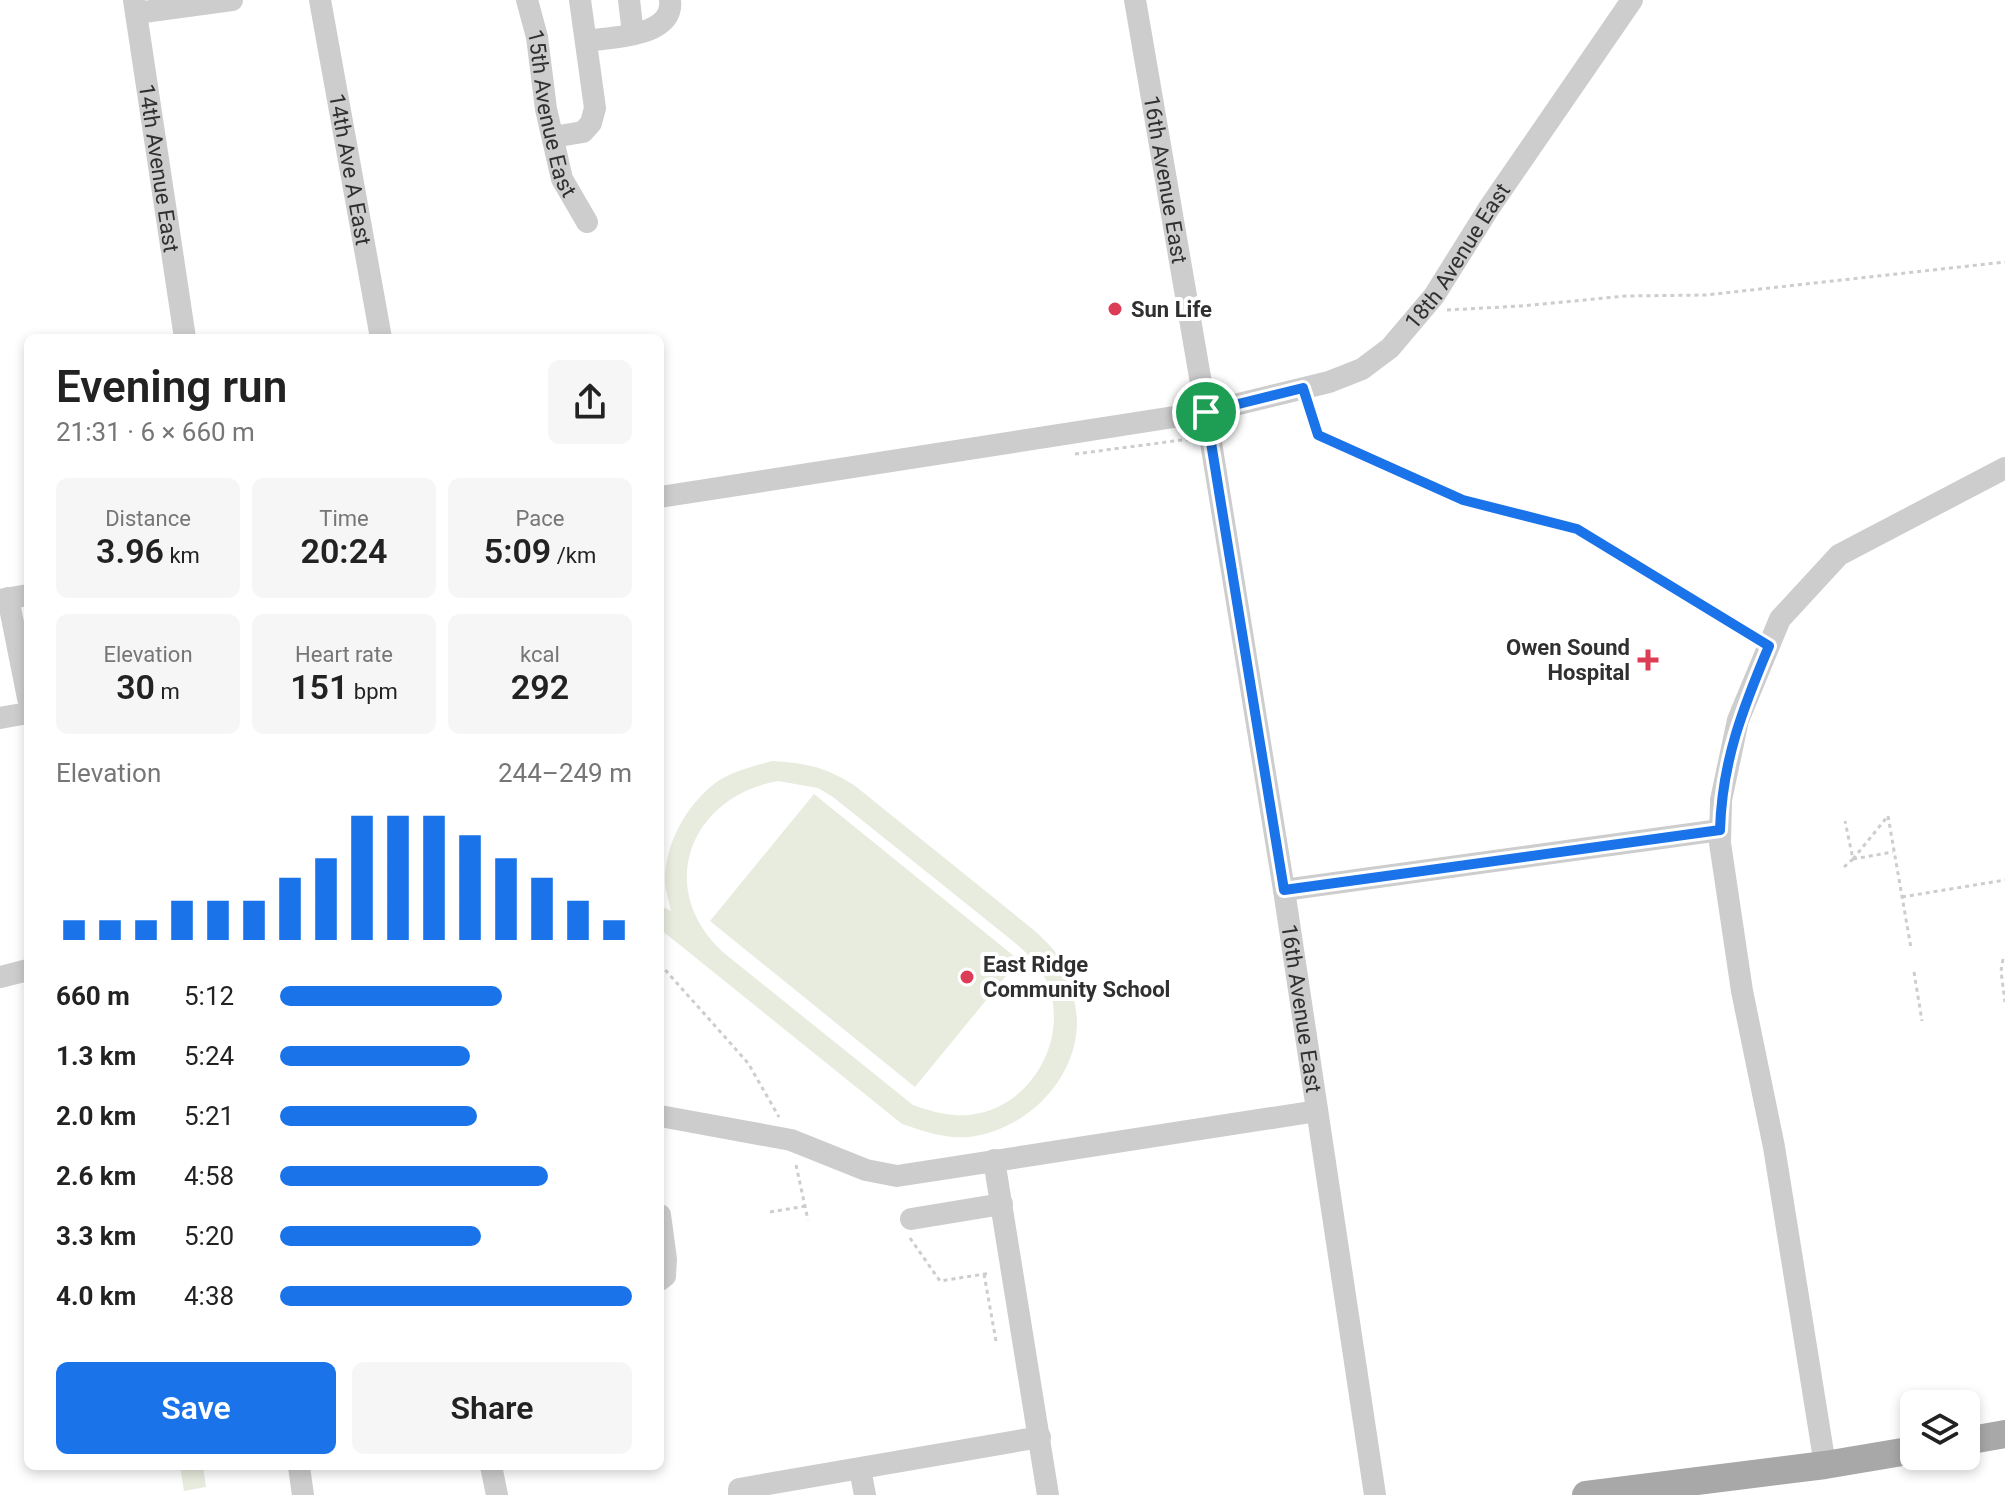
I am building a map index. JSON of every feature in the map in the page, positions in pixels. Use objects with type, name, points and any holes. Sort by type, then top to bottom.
[{"type":"main road","points":[[1980,1438],[2005,1434]]},
{"type":"main road","points":[[1586,1495],[1825,1465],[1900,1452]]},
{"type":"street","points":[[135,7],[232,0]]},
{"type":"street","name":"14th Ave A East","points":[[320,0],[380,334]]},
{"type":"street","name":"15th Avenue East","points":[[527,0],[537,37],[562,179],[587,222]]},
{"type":"street","points":[[553,137],[583,132],[591,123],[595,108],[580,0]]},
{"type":"street","points":[[629,0],[633,34]]},
{"type":"street","points":[[586,41],[645,32],[667,17],[670,0]]},
{"type":"street","name":"16th Avenue East","points":[[1135,0],[1284,890],[1375,1495]]},
{"type":"street","name":"18th Avenue East","points":[[664,496],[1206,412],[1329,382],[1362,369],[1390,348],[1423,311],[1489,208],[1632,0]]},
{"type":"street","name":"14th Avenue East","points":[[135,7],[184,334]]},
{"type":"street","points":[[1825,1465],[1774,1147],[1742,991],[1720,830],[1721,800],[1738,720],[1780,619],[1839,555],[2005,468]]},
{"type":"street","points":[[12,598],[24,673]]},
{"type":"street","points":[[0,718],[24,714]]},
{"type":"street","points":[[1284,890],[1720,830]]},
{"type":"street","points":[[0,977],[24,971]]},
{"type":"street","points":[[664,1117],[791,1140],[866,1170],[897,1176],[1317,1111]]},
{"type":"street","points":[[994,1160],[1048,1495]]},
{"type":"street","points":[[907,1224],[1002,1204]]},
{"type":"street","points":[[664,1244],[664,1277]]},
{"type":"street","points":[[739,1495],[739,1489],[1040,1437]]},
{"type":"street","points":[[860,1469],[865,1495]]},
{"type":"street","points":[[299,1470],[303,1495]]},
{"type":"street","points":[[492,1470],[497,1495]]},
{"type":"path","points":[[1423,311],[1626,296],[1706,295],[2005,262]]},
{"type":"path","points":[[1303,388],[1318,435],[1463,500],[1577,529],[1769,646]]},
{"type":"path","points":[[1844,867],[1888,816],[1911,948]]},
{"type":"path","points":[[1845,821],[1853,859]]},
{"type":"path","points":[[1853,859],[1894,851]]},
{"type":"path","points":[[1902,897],[2005,880]]},
{"type":"path","points":[[2003,959],[2001,971],[2005,1002]]},
{"type":"path","points":[[664,968],[748,1063],[766,1092],[791,1140],[808,1220]]},
{"type":"path","points":[[1914,972],[1922,1021]]},
{"type":"path","points":[[770,1212],[806,1206]]},
{"type":"path","points":[[907,1224],[940,1281],[1013,1269]]},
{"type":"path","points":[[984,1274],[996,1341]]},
{"type":"shaded area","points":[[772,761],[784,762],[815,767],[854,785],[1035,931],[1054,951],[1066,973],[1074,998],[1077,1023],[1067,1065],[1043,1100],[1009,1125],[968,1137],[943,1136],[902,1124],[664,932],[664,908],[671,911],[665,880],[673,840],[686,815],[704,793],[735,773]],"holes":[[[778,781],[818,788],[1014,942],[1046,980],[1053,1004],[1053,1028],[1048,1051],[1037,1073],[1021,1091],[1002,1105],[980,1113],[955,1115],[913,1105],[724,953],[703,928],[690,902],[687,875],[691,849],[703,826],[722,806],[747,790]]]},
{"type":"shaded area","points":[[814,794],[1019,960],[915,1087],[710,921]]},
{"type":"shaded area","points":[[181,1470],[204,1470],[206,1487],[184,1491]]},
{"type":"place","name":"Sun Life","points":[[1115,309]]},
{"type":"place","name":"Owen Sound Hospital","points":[[1648,660]]},
{"type":"place","name":"East Ridge Community School","points":[[967,977]]},
{"type":"route","points":[[1303,388],[1318,435],[1463,500],[1577,529],[1769,646],[1738,720],[1721,800],[1720,830],[1284,890],[1206,412],[1303,388]]}]
